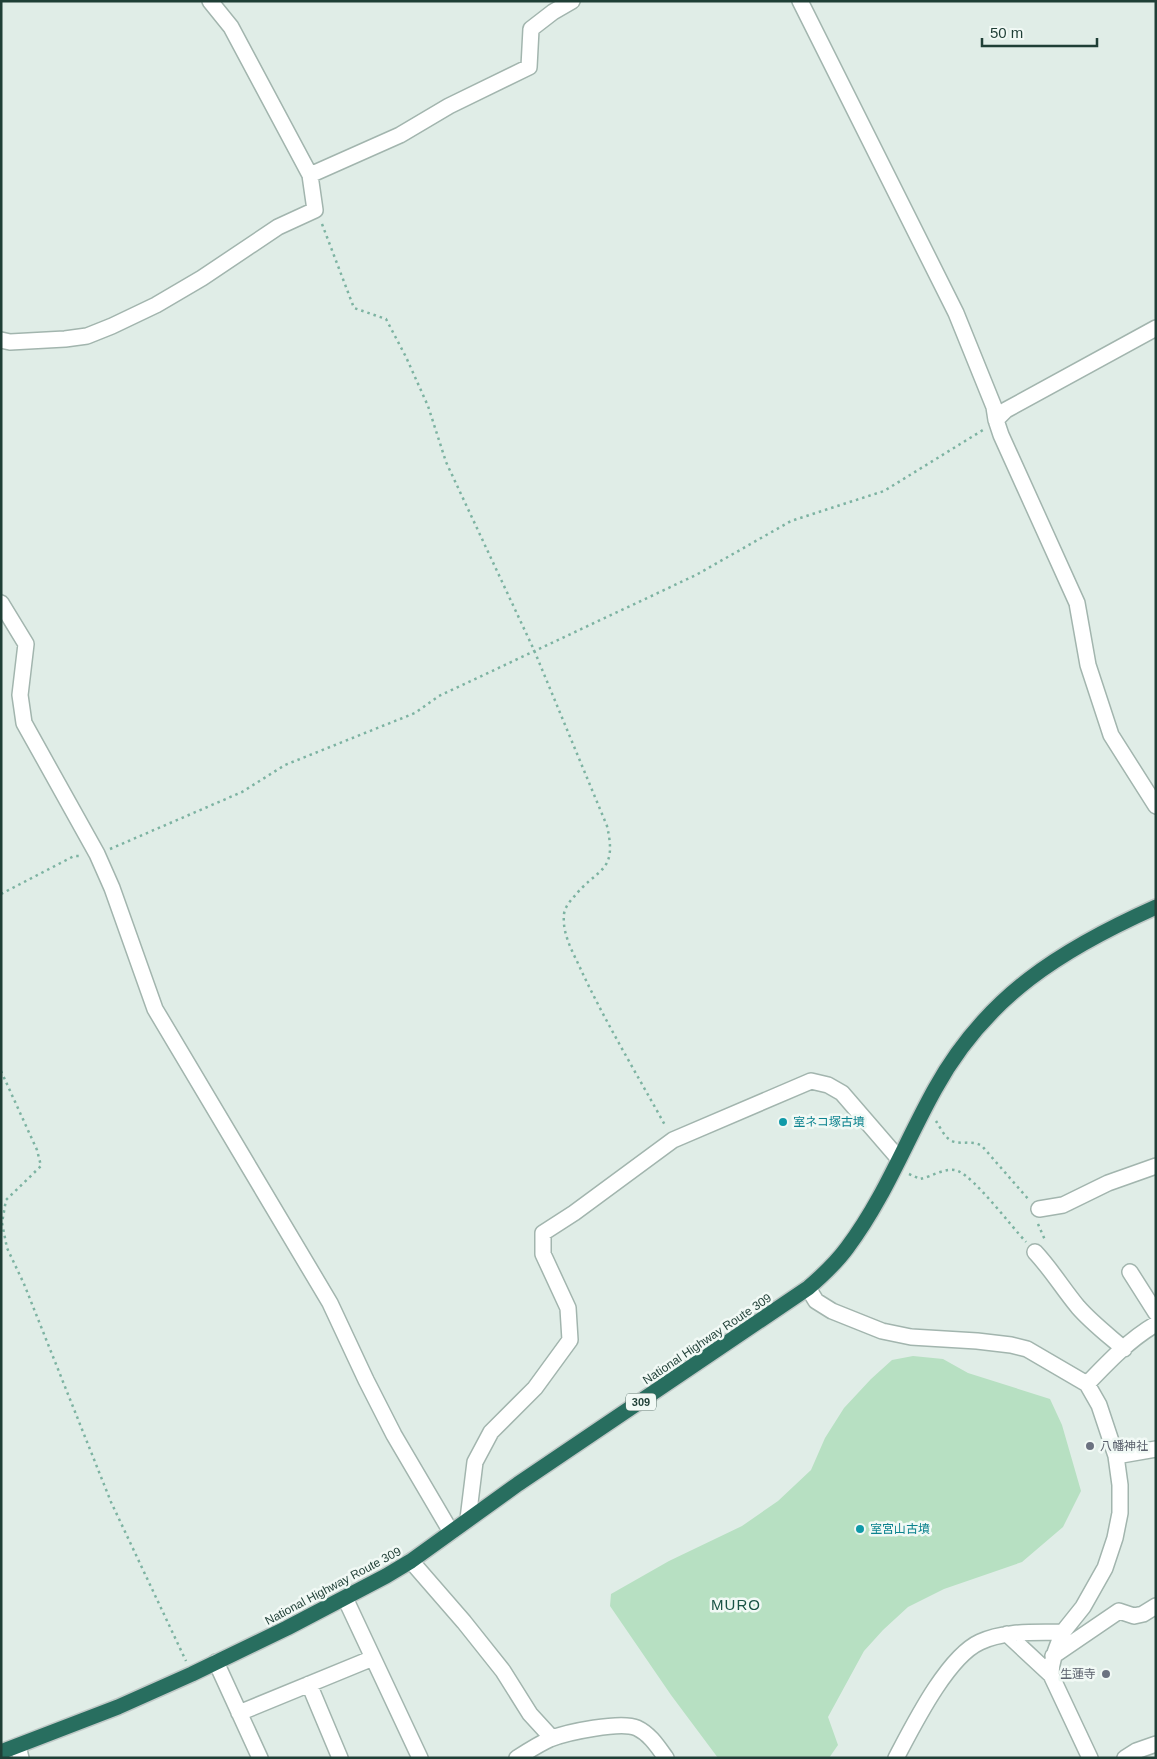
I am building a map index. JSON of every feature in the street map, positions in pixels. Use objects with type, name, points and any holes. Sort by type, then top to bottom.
[{"type":"highway","name":"National Highway Route 309","points":[[1,1752],[20,1752],[192,1674],[346,1598],[411,1562],[468,1519],[808,1288],[847,1249],[868,1217],[898,1163],[936,1087],[981,1023],[999,1004],[1026,981],[1063,954],[1109,929],[1156,907]]},
{"type":"street","points":[[1,340],[10,342],[65,339],[87,336],[112,326],[156,305],[202,278],[278,227],[314,210],[310,175],[231,27],[210,1]]},
{"type":"street","points":[[310,175],[400,135],[449,106],[529,67],[531,29],[553,12],[572,1]]},
{"type":"street","points":[[800,1],[956,313],[994,407],[996,420],[1077,603],[1088,665],[1111,735],[1156,806]]},
{"type":"street","points":[[996,420],[1006,410],[1156,328]]},
{"type":"street","points":[[1,603],[26,644],[20,695],[24,723],[97,854],[112,888],[155,1009],[330,1303],[394,1435],[451,1532]]},
{"type":"street","points":[[468,1519],[475,1462],[491,1432],[535,1388],[570,1340],[568,1308],[543,1254],[543,1233],[574,1213],[673,1140],[811,1081],[828,1084],[842,1093],[898,1163]]},
{"type":"street","points":[[1039,1209],[1063,1205],[1108,1183],[1156,1166]]},
{"type":"street","points":[[1036,1252],[1083,1312],[1095,1325],[1124,1349]]},
{"type":"street","points":[[1130,1272],[1156,1313]]},
{"type":"street","points":[[808,1288],[816,1301],[832,1311],[882,1331],[911,1337],[977,1341],[1027,1349],[1087,1384],[1099,1405],[1116,1456],[1120,1485],[1120,1504],[1115,1538],[1104,1568],[1083,1607],[1063,1632],[1053,1656],[1051,1676]]},
{"type":"street","points":[[1087,1384],[1142,1332],[1156,1324]]},
{"type":"street","points":[[1116,1456],[1156,1449]]},
{"type":"street","points":[[411,1562],[464,1622],[503,1671],[530,1714],[552,1738]]},
{"type":"street","points":[[346,1598],[420,1758]]},
{"type":"street","points":[[1053,1656],[1119,1611],[1134,1616],[1143,1614],[1156,1606]]},
{"type":"street","points":[[896,1758],[930,1696],[966,1650],[980,1642],[1007,1634],[1063,1632]]},
{"type":"street","points":[[1007,1634],[1051,1676],[1090,1758]]},
{"type":"street","points":[[239,1713],[373,1658]]},
{"type":"street","points":[[216,1662],[260,1758]]},
{"type":"street","points":[[309,1684],[340,1758]]},
{"type":"street","points":[[517,1758],[552,1738],[620,1725],[637,1728],[650,1738],[666,1758]]},
{"type":"street","points":[[1132,1756],[1156,1744]]},
{"type":"path","points":[[314,210],[319,216],[354,308],[386,319],[406,357],[428,406],[446,462],[534,650],[607,826],[611,843],[609,860],[598,875],[581,888],[564,913],[565,933],[597,1003],[673,1140]]},
{"type":"path","points":[[1,894],[74,856],[97,854],[242,792],[285,766],[415,713],[439,696],[696,575],[791,521],[884,491],[996,420]]},
{"type":"path","points":[[1,1071],[37,1150],[41,1166],[6,1200],[2,1223],[7,1248],[24,1284],[111,1502],[192,1674]]},
{"type":"path","points":[[925,1108],[945,1135],[951,1140],[976,1142],[982,1146],[1023,1195],[1039,1209]]},
{"type":"path","points":[[898,1163],[920,1179],[948,1170],[958,1171],[981,1190],[1036,1252]]},
{"type":"green space","points":[[913,1356],[943,1359],[968,1373],[1050,1399],[1062,1425],[1081,1491],[1063,1527],[1022,1562],[944,1589],[908,1607],[883,1630],[864,1651],[828,1717],[838,1745],[829,1758],[718,1758],[671,1695],[610,1606],[611,1594],[669,1561],[742,1526],[778,1501],[811,1470],[825,1438],[844,1408],[871,1379],[892,1360]]},
{"type":"place","name":"室ネコ塚古墳","points":[[783,1122]]},
{"type":"place","name":"八幡神社","points":[[1090,1446]]},
{"type":"place","name":"室宮山古墳","points":[[860,1529]]},
{"type":"place","name":"生蓮寺","points":[[1106,1674]]},
{"type":"district","name":"MURO","points":[[736,1604]]}]
